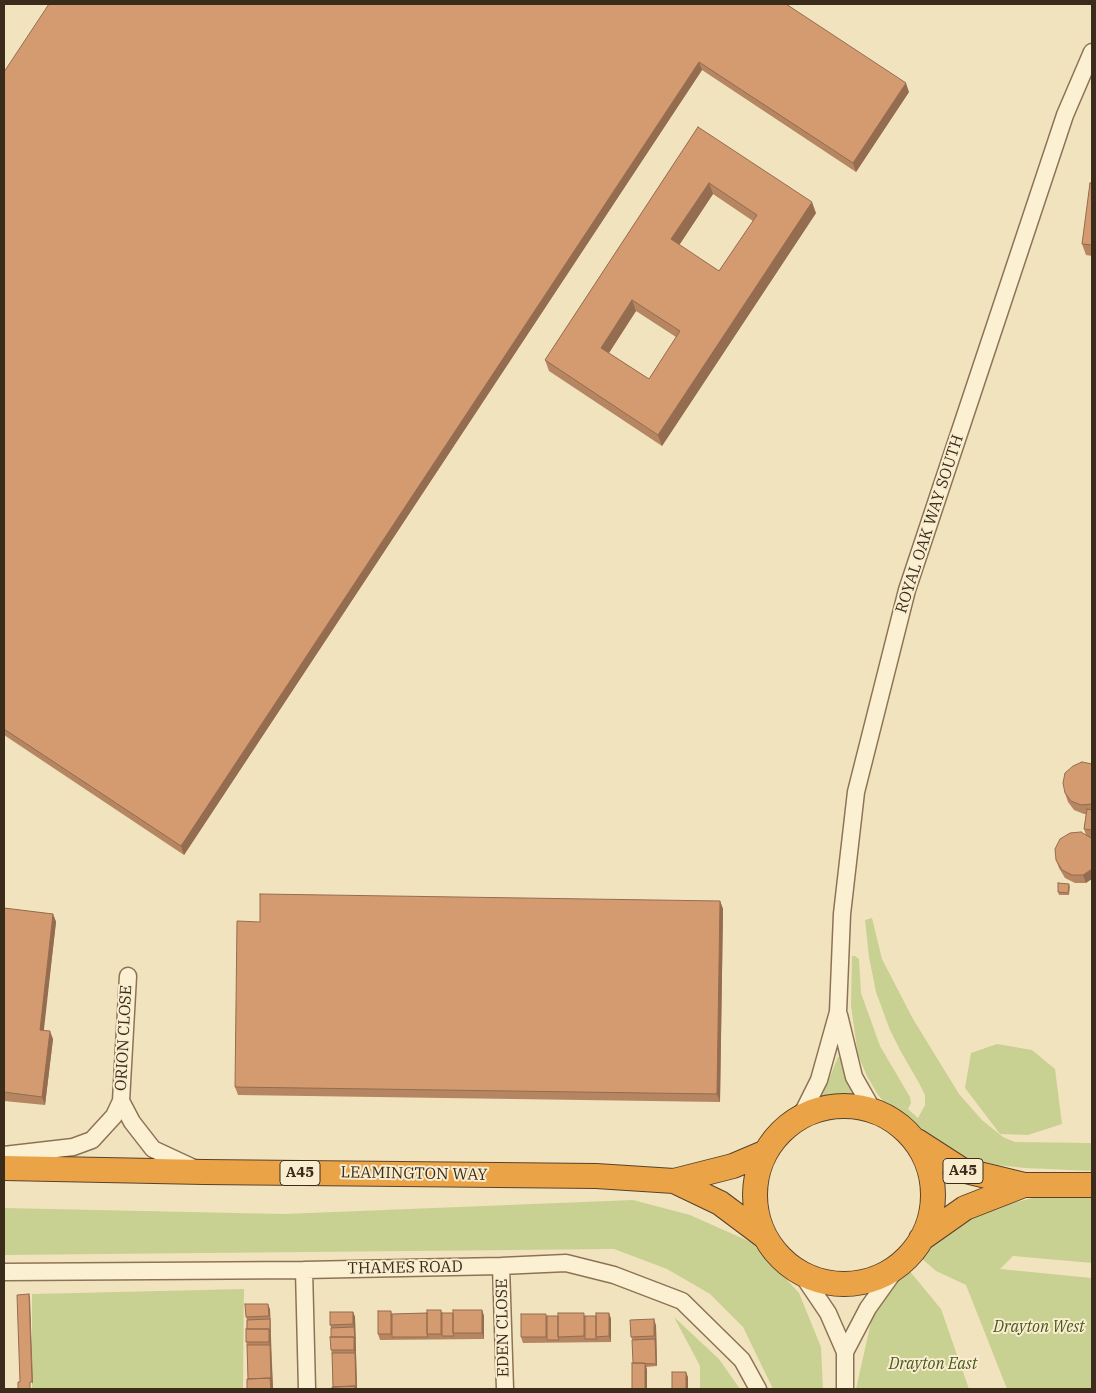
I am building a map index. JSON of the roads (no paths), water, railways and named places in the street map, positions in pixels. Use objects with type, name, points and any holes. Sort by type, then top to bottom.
[{"type":"highway","points":[[831,1107],[858,1107],[874,1112],[886,1116],[910,1135],[926,1160],[933,1190],[930,1220],[920,1243],[902,1263],[881,1277],[852,1284],[831,1284],[810,1278],[782,1260],[764,1236],[756,1211],[756,1181],[766,1152],[785,1128],[800,1118],[831,1107]]},
{"type":"highway","name":"A45","points":[[911,1138],[962,1170],[1024,1185],[1092,1185]]},
{"type":"highway","name":"LEAMINGTON WAY","points":[[4,1168],[596,1176],[674,1181],[733,1166],[766,1152]]},
{"type":"highway","name":"LEAMINGTON WAY","points":[[674,1181],[720,1204],[764,1236]]},
{"type":"highway","name":"A45","points":[[921,1239],[966,1208],[1024,1185]]},
{"type":"street","name":"ROYAL OAK WAY SOUTH","points":[[800,1118],[819,1080],[838,1012],[842,914],[856,792],[899,618],[1065,115],[1092,52]]},
{"type":"street","name":"ORION CLOSE","points":[[4,1155],[73,1147],[92,1140],[114,1116],[121,1101],[128,976]]},
{"type":"street","name":"ROYAL OAK WAY SOUTH","points":[[838,1012],[854,1077],[874,1112]]},
{"type":"street","name":"ORION CLOSE","points":[[121,1101],[132,1122],[153,1148],[204,1172]]},
{"type":"street","name":"THAMES ROAD","points":[[4,1272],[304,1270],[566,1263],[614,1275],[682,1301],[742,1360],[758,1389]]},
{"type":"street","name":"EDEN CLOSE","points":[[502,1266],[504,1389]]},
{"type":"street","points":[[845,1352],[868,1308],[898,1266]]},
{"type":"street","points":[[304,1270],[307,1389]]},
{"type":"street","points":[[798,1270],[828,1313],[845,1352],[846,1389]]},
{"type":"park label","name":"Drayton West","points":[[1039,1327]]},
{"type":"park label","name":"Drayton East","points":[[933,1364]]}]
